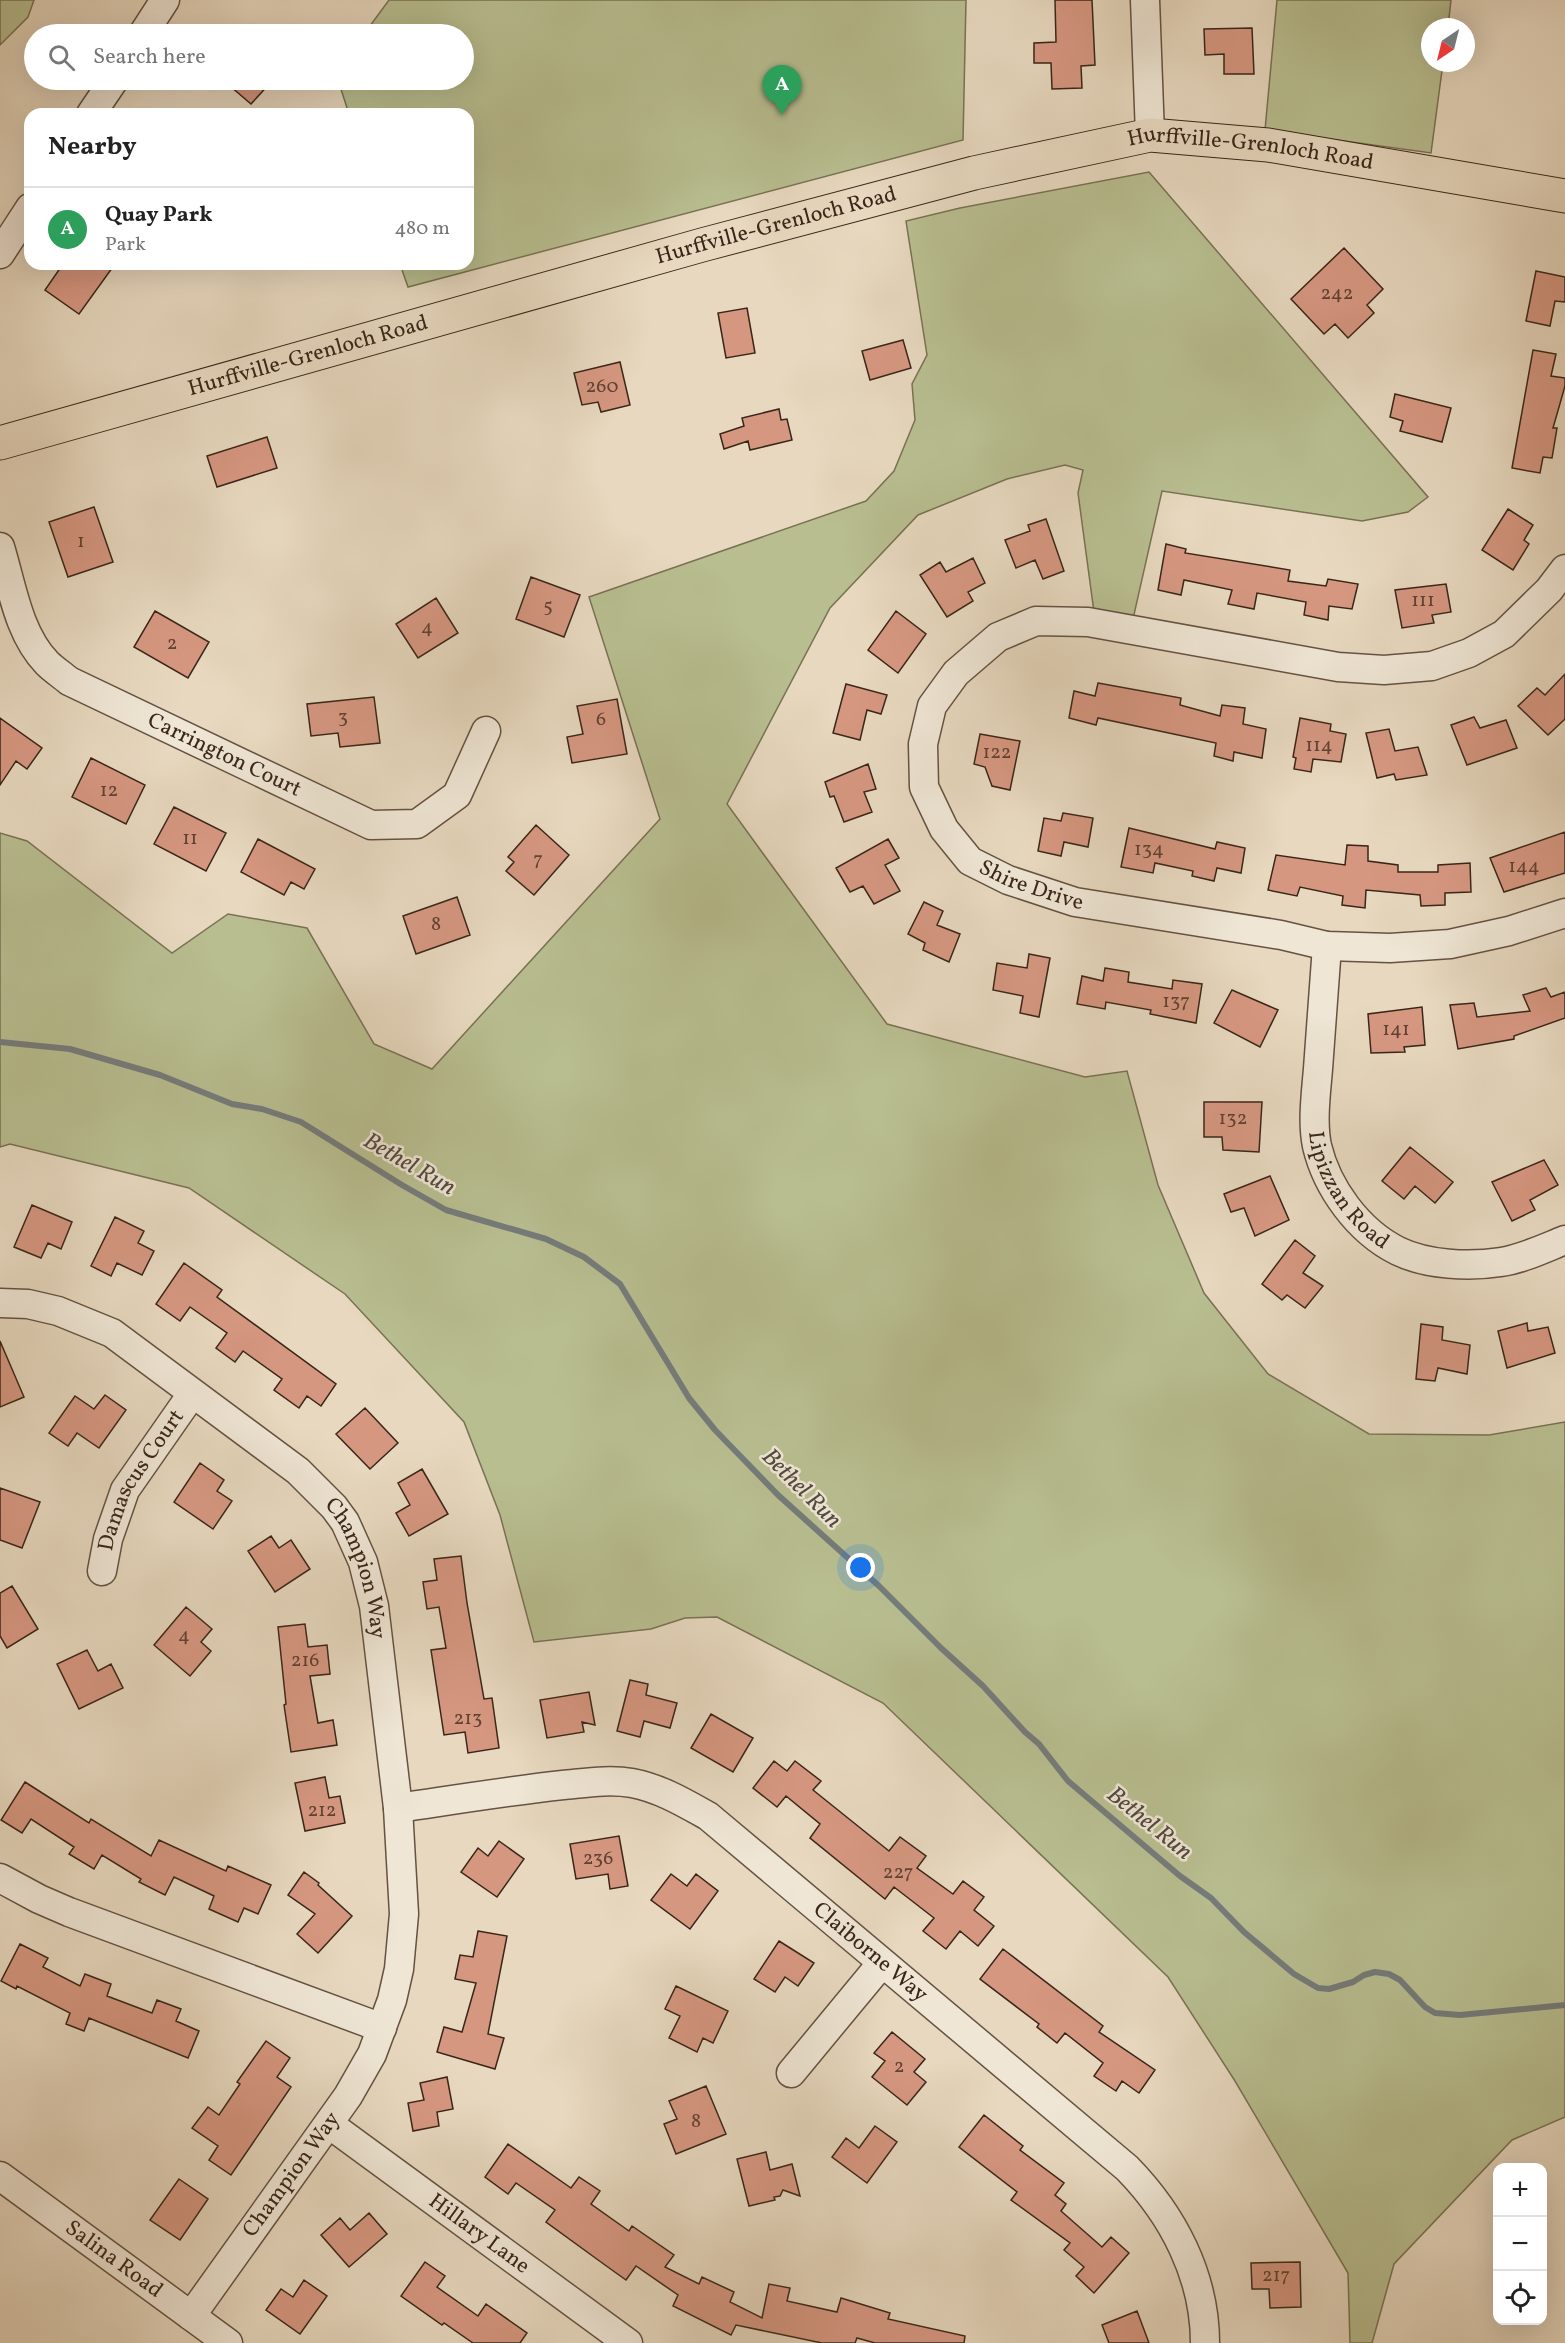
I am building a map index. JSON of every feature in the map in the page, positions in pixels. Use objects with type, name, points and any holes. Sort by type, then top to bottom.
[{"type":"main road","name":"Hurffville-Grenloch Road","points":[[0,443],[712,242],[974,173],[1150,135],[1268,145],[1565,196]]},
{"type":"street","points":[[149,24],[165,0]]},
{"type":"street","points":[[1145,0],[1150,135]]},
{"type":"street","points":[[95,108],[107,90]]},
{"type":"street","points":[[0,254],[24,217]]},
{"type":"street","name":"Carrington Court","points":[[0,547],[23,626],[33,646],[48,665],[69,681],[371,825],[417,824],[457,795],[486,731]]},
{"type":"street","name":"Shire Drive","points":[[1565,569],[1549,590],[1504,634],[1469,653],[1432,666],[1384,670],[1338,667],[1088,622],[1036,621],[998,637],[956,673],[932,706],[923,744],[924,788],[944,829],[970,861],[1008,879],[1075,902],[1281,935],[1327,946],[1390,948],[1450,944],[1509,931],[1565,913]]},
{"type":"street","name":"Lipizzan Road","points":[[1327,946],[1316,1102],[1317,1144],[1327,1174],[1346,1207],[1372,1232],[1398,1251],[1427,1260],[1466,1264],[1502,1262],[1565,1240]]},
{"type":"street","name":"Champion Way","points":[[0,1303],[28,1304],[58,1311],[112,1333],[298,1471],[334,1507],[345,1522],[366,1571],[374,1606],[398,1808],[404,1914],[403,1942],[392,2000],[362,2075],[191,2316]]},
{"type":"street","name":"Damascus Court","points":[[102,1571],[115,1515],[125,1490],[192,1394]]},
{"type":"street","name":"Claiborne Way","points":[[398,1808],[518,1790],[587,1783],[631,1783],[681,1800],[708,1816],[1127,2168],[1149,2190],[1167,2215],[1193,2270],[1205,2329],[1204,2343]]},
{"type":"street","points":[[0,1878],[69,1912],[382,2028]]},
{"type":"street","points":[[791,2073],[882,1963]]},
{"type":"street","name":"Hillary Lane","points":[[329,2124],[628,2343]]},
{"type":"street","name":"Salina Road","points":[[0,2176],[228,2343]]},
{"type":"green space","points":[[0,0],[34,0],[28,17],[0,45]]},
{"type":"green space","points":[[389,0],[966,0],[963,140],[474,270],[474,108],[347,108],[341,90],[474,90],[474,24],[371,24]]},
{"type":"green space","points":[[1277,0],[1451,0],[1449,18],[1421,18],[1421,72],[1442,72],[1431,153],[1265,130]]},
{"type":"green space","points":[[1149,172],[1428,497],[1408,512],[1362,521],[1162,491],[1133,619],[1094,612],[1078,493],[1083,470],[1065,465],[1007,479],[918,515],[830,608],[727,804],[887,1024],[1085,1077],[1127,1071],[1158,1185],[1204,1293],[1268,1374],[1369,1434],[1489,1435],[1565,1422],[1565,2117],[1512,2140],[1394,2264],[1372,2343],[1350,2343],[1348,2273],[1235,2081],[1168,1977],[883,1703],[717,1617],[685,1618],[651,1629],[534,1642],[500,1515],[464,1422],[345,1294],[189,1188],[10,1144],[0,1147],[0,833],[27,841],[172,953],[228,914],[307,928],[374,1044],[432,1069],[660,819],[589,597],[866,501],[894,471],[915,420],[912,384],[927,355],[906,221],[960,208]]},
{"type":"green space","points":[[402,270],[472,270],[408,287]]},
{"type":"building","points":[[1055,0],[1092,0],[1095,65],[1081,66],[1082,88],[1052,89],[1051,63],[1034,63],[1034,43],[1056,42]]},
{"type":"building","points":[[1252,28],[1254,74],[1224,74],[1224,54],[1205,55],[1204,29]]},
{"type":"building","points":[[235,90],[264,90],[251,104]]},
{"type":"building","points":[[1344,248],[1383,289],[1367,305],[1374,313],[1348,338],[1335,324],[1324,334],[1291,299]]},
{"type":"building","points":[[59,270],[111,270],[79,314],[45,290]]},
{"type":"building","points":[[1536,271],[1565,277],[1565,302],[1555,301],[1550,326],[1526,321]]},
{"type":"building","points":[[747,308],[755,353],[726,358],[718,313]]},
{"type":"building","points":[[903,340],[911,368],[870,380],[862,351]]},
{"type":"building","points":[[1533,350],[1556,354],[1551,376],[1565,378],[1565,386],[1553,428],[1557,428],[1552,458],[1543,457],[1540,473],[1512,468]]},
{"type":"building","points":[[620,362],[630,405],[601,412],[598,402],[582,405],[574,373]]},
{"type":"building","points":[[1395,394],[1451,408],[1442,442],[1400,431],[1403,421],[1390,417]]},
{"type":"building","points":[[779,409],[781,420],[787,419],[792,440],[750,450],[748,441],[724,449],[720,434],[744,426],[742,418]]},
{"type":"building","points":[[267,437],[277,468],[217,487],[207,456]]},
{"type":"building","points":[[94,507],[113,562],[68,577],[49,522]]},
{"type":"building","points":[[1508,509],[1533,525],[1524,540],[1529,544],[1513,570],[1482,550]]},
{"type":"building","points":[[1046,519],[1064,571],[1043,579],[1035,560],[1016,568],[1005,540],[1030,531],[1028,525]]},
{"type":"building","points":[[1166,544],[1186,549],[1185,553],[1290,570],[1288,581],[1326,586],[1328,579],[1358,584],[1352,609],[1329,606],[1328,620],[1304,615],[1306,602],[1257,593],[1254,609],[1228,604],[1232,590],[1184,580],[1181,595],[1158,590]]},
{"type":"building","points":[[973,558],[985,583],[968,592],[973,601],[947,617],[920,575],[940,562],[946,572]]},
{"type":"building","points":[[531,577],[580,595],[564,637],[516,619]]},
{"type":"building","points":[[1446,584],[1451,612],[1432,615],[1434,623],[1402,628],[1395,590]]},
{"type":"building","points":[[436,598],[458,633],[418,658],[396,624]]},
{"type":"building","points":[[155,611],[209,642],[188,678],[134,647]]},
{"type":"building","points":[[896,611],[926,634],[898,673],[868,650]]},
{"type":"building","points":[[1565,674],[1565,719],[1548,735],[1518,706],[1537,688],[1545,695]]},
{"type":"building","points":[[1098,683],[1181,698],[1180,705],[1220,716],[1222,705],[1245,708],[1243,724],[1266,729],[1262,758],[1234,752],[1233,761],[1214,756],[1216,743],[1098,718],[1096,725],[1069,718],[1074,691],[1095,696]]},
{"type":"building","points":[[846,684],[887,695],[881,714],[867,710],[860,740],[833,733]]},
{"type":"building","points":[[374,697],[380,743],[340,747],[338,733],[311,736],[307,704]]},
{"type":"building","points":[[617,699],[627,754],[572,763],[567,737],[583,734],[577,706]]},
{"type":"building","points":[[1474,717],[1480,728],[1506,720],[1517,748],[1467,765],[1451,725]]},
{"type":"building","points":[[0,718],[42,748],[27,769],[16,761],[0,785]]},
{"type":"building","points":[[1300,718],[1331,724],[1330,731],[1346,734],[1341,762],[1313,759],[1311,772],[1294,769],[1296,758],[1293,757]]},
{"type":"building","points":[[1389,729],[1395,751],[1418,747],[1427,775],[1396,780],[1394,774],[1377,778],[1366,733]]},
{"type":"building","points":[[980,734],[1020,741],[1010,790],[992,786],[985,767],[974,764]]},
{"type":"building","points":[[91,758],[145,785],[126,824],[72,797]]},
{"type":"building","points":[[868,764],[876,789],[864,792],[872,812],[844,822],[834,796],[830,797],[825,782]]},
{"type":"building","points":[[174,807],[226,833],[206,871],[154,844]]},
{"type":"building","points":[[1063,813],[1093,818],[1088,847],[1064,842],[1061,856],[1038,851],[1044,818],[1061,821]]},
{"type":"building","points":[[536,825],[569,855],[534,895],[506,871],[514,862],[508,857]]},
{"type":"building","points":[[1129,828],[1215,849],[1217,842],[1245,848],[1241,873],[1217,868],[1214,881],[1192,876],[1193,871],[1155,863],[1153,873],[1121,867]]},
{"type":"building","points":[[1565,832],[1565,873],[1504,892],[1490,858]]},
{"type":"building","points":[[258,839],[315,869],[304,889],[291,882],[284,895],[241,872]]},
{"type":"building","points":[[888,839],[899,858],[885,865],[900,891],[874,904],[863,886],[850,892],[836,868]]},
{"type":"building","points":[[1347,845],[1368,846],[1368,861],[1398,865],[1398,872],[1438,872],[1438,865],[1470,863],[1471,892],[1445,893],[1445,905],[1421,906],[1420,895],[1366,890],[1365,908],[1342,905],[1343,896],[1300,887],[1297,896],[1268,890],[1276,855],[1345,865]]},
{"type":"building","points":[[457,897],[470,935],[416,954],[403,916]]},
{"type":"building","points":[[924,902],[943,911],[937,925],[960,934],[949,962],[923,950],[925,943],[908,934]]},
{"type":"building","points":[[1029,954],[1050,958],[1039,1017],[1020,1013],[1023,996],[993,990],[997,963],[1027,968]]},
{"type":"building","points":[[1105,968],[1129,972],[1128,982],[1172,989],[1173,980],[1202,984],[1196,1023],[1150,1014],[1151,1010],[1106,1002],[1105,1009],[1077,1004],[1082,976],[1103,981]]},
{"type":"building","points":[[1546,988],[1551,997],[1565,992],[1565,1018],[1514,1036],[1514,1039],[1458,1049],[1450,1005],[1474,1003],[1477,1017],[1530,1011],[1523,995]]},
{"type":"building","points":[[1232,990],[1278,1010],[1260,1047],[1214,1023]]},
{"type":"building","points":[[1422,1007],[1425,1045],[1404,1047],[1405,1052],[1371,1053],[1368,1014]]},
{"type":"building","points":[[1204,1102],[1262,1102],[1259,1152],[1223,1150],[1222,1137],[1204,1137]]},
{"type":"building","points":[[1410,1147],[1453,1182],[1435,1203],[1415,1186],[1404,1199],[1382,1181]]},
{"type":"building","points":[[1544,1160],[1558,1185],[1530,1200],[1535,1210],[1512,1221],[1492,1182]]},
{"type":"building","points":[[1270,1176],[1289,1220],[1255,1236],[1244,1208],[1231,1212],[1224,1194]]},
{"type":"building","points":[[32,1205],[72,1222],[61,1249],[48,1243],[41,1258],[14,1247]]},
{"type":"building","points":[[115,1217],[144,1231],[138,1243],[154,1251],[142,1275],[117,1263],[111,1276],[91,1266]]},
{"type":"building","points":[[1295,1240],[1315,1256],[1303,1273],[1323,1286],[1305,1308],[1287,1295],[1282,1300],[1262,1284]]},
{"type":"building","points":[[184,1263],[222,1290],[217,1297],[336,1384],[321,1406],[307,1396],[299,1408],[274,1390],[282,1379],[243,1351],[235,1362],[216,1348],[227,1333],[190,1307],[180,1321],[156,1304]]},
{"type":"building","points":[[1527,1323],[1528,1331],[1548,1327],[1555,1353],[1507,1368],[1498,1331]]},
{"type":"building","points":[[1421,1324],[1443,1327],[1442,1340],[1470,1345],[1467,1374],[1438,1368],[1435,1381],[1416,1379]]},
{"type":"building","points":[[0,1341],[24,1397],[0,1407]]},
{"type":"building","points":[[105,1395],[126,1410],[99,1448],[77,1433],[68,1446],[49,1433],[75,1396],[94,1409]]},
{"type":"building","points":[[365,1408],[398,1443],[370,1469],[336,1434]]},
{"type":"building","points":[[200,1463],[224,1480],[217,1491],[232,1501],[213,1529],[174,1502]]},
{"type":"building","points":[[422,1469],[448,1514],[409,1536],[396,1513],[410,1505],[398,1483]]},
{"type":"building","points":[[0,1488],[40,1502],[22,1548],[0,1540]]},
{"type":"building","points":[[271,1536],[279,1548],[291,1540],[310,1569],[275,1592],[248,1551]]},
{"type":"building","points":[[461,1556],[484,1699],[492,1698],[499,1748],[468,1753],[465,1732],[444,1735],[431,1650],[446,1648],[439,1607],[427,1609],[423,1582],[437,1580],[434,1559]]},
{"type":"building","points":[[12,1586],[38,1629],[7,1648],[0,1636],[0,1593]]},
{"type":"building","points":[[186,1607],[212,1629],[201,1642],[211,1651],[190,1676],[154,1645]]},
{"type":"building","points":[[305,1624],[308,1647],[327,1645],[330,1674],[310,1676],[318,1723],[333,1720],[337,1745],[291,1752],[284,1705],[286,1704],[278,1627]]},
{"type":"building","points":[[87,1650],[98,1671],[111,1664],[123,1688],[79,1709],[57,1664]]},
{"type":"building","points":[[630,1680],[648,1684],[646,1695],[677,1703],[670,1728],[644,1721],[640,1737],[617,1731]]},
{"type":"building","points":[[589,1692],[595,1725],[582,1722],[584,1732],[547,1738],[540,1700]]},
{"type":"building","points":[[711,1714],[753,1738],[733,1772],[691,1748]]},
{"type":"building","points":[[774,1761],[787,1771],[795,1761],[821,1781],[813,1790],[889,1851],[900,1837],[926,1856],[917,1868],[953,1894],[963,1881],[984,1897],[974,1910],[994,1926],[978,1946],[960,1931],[946,1949],[923,1931],[934,1918],[894,1887],[885,1899],[810,1838],[820,1824],[786,1796],[777,1807],[753,1788]]},
{"type":"building","points":[[325,1777],[329,1798],[340,1796],[345,1823],[305,1831],[295,1783]]},
{"type":"building","points":[[25,1782],[89,1823],[91,1819],[151,1856],[159,1840],[226,1871],[228,1866],[271,1885],[258,1914],[244,1908],[238,1922],[209,1909],[214,1896],[174,1877],[165,1895],[139,1882],[141,1879],[102,1855],[94,1869],[69,1854],[74,1847],[31,1819],[22,1833],[1,1820]]},
{"type":"building","points":[[619,1836],[628,1886],[610,1889],[608,1874],[576,1879],[570,1844]]},
{"type":"building","points":[[499,1841],[524,1859],[497,1897],[461,1872],[478,1848],[488,1856]]},
{"type":"building","points":[[304,1872],[319,1883],[318,1885],[352,1916],[318,1953],[297,1934],[315,1914],[288,1895]]},
{"type":"building","points":[[671,1874],[687,1886],[696,1874],[718,1891],[690,1929],[651,1900]]},
{"type":"building","points":[[478,1931],[507,1936],[488,2034],[504,2038],[495,2069],[437,2052],[444,2027],[462,2032],[476,1983],[455,1979],[460,1955],[473,1957]]},
{"type":"building","points":[[779,1941],[814,1963],[798,1986],[785,1977],[775,1992],[754,1979]]},
{"type":"building","points":[[20,1944],[48,1958],[43,1967],[80,1986],[85,1974],[111,1984],[107,1996],[152,2013],[157,2000],[181,2009],[176,2021],[199,2031],[188,2058],[89,2018],[84,2031],[66,2024],[70,2013],[17,1986],[16,1989],[1,1981]]},
{"type":"building","points":[[1003,1949],[1103,2026],[1099,2032],[1155,2070],[1139,2093],[1122,2081],[1116,2091],[1094,2076],[1103,2063],[1065,2033],[1057,2043],[1037,2027],[1039,2024],[980,1979]]},
{"type":"building","points":[[676,1986],[728,2011],[713,2043],[703,2038],[697,2052],[669,2038],[680,2016],[665,2009]]},
{"type":"building","points":[[892,2032],[925,2059],[914,2072],[926,2082],[907,2105],[872,2077],[885,2061],[874,2053]]},
{"type":"building","points":[[266,2041],[290,2058],[277,2077],[291,2087],[231,2175],[209,2160],[218,2146],[192,2128],[208,2107],[219,2115],[240,2084],[237,2082]]},
{"type":"building","points":[[447,2077],[453,2109],[437,2112],[439,2126],[413,2131],[408,2103],[424,2100],[420,2083]]},
{"type":"building","points":[[706,2086],[726,2134],[676,2154],[664,2124],[677,2119],[669,2101]]},
{"type":"building","points":[[984,2115],[1023,2146],[1020,2150],[1064,2183],[1055,2195],[1066,2204],[1061,2211],[1102,2247],[1111,2237],[1129,2253],[1094,2293],[1076,2276],[1084,2267],[1064,2250],[1070,2243],[1011,2200],[1017,2192],[959,2147]]},
{"type":"building","points":[[875,2126],[897,2142],[867,2183],[832,2157],[846,2138],[859,2148]]},
{"type":"building","points":[[508,2144],[571,2188],[579,2177],[600,2191],[591,2204],[629,2231],[632,2226],[674,2255],[665,2267],[699,2284],[702,2277],[734,2292],[730,2302],[762,2318],[769,2284],[790,2288],[787,2301],[837,2312],[841,2298],[890,2313],[888,2319],[965,2336],[964,2343],[875,2343],[857,2338],[855,2343],[822,2343],[736,2325],[731,2335],[673,2306],[678,2295],[636,2266],[626,2280],[546,2222],[555,2210],[516,2183],[508,2194],[485,2177]]},
{"type":"building","points":[[766,2152],[770,2170],[792,2164],[800,2196],[783,2190],[780,2196],[774,2197],[775,2200],[749,2206],[737,2159]]},
{"type":"building","points":[[179,2179],[208,2199],[180,2240],[150,2220]]},
{"type":"building","points":[[369,2213],[387,2234],[349,2267],[321,2235],[340,2218],[350,2230]]},
{"type":"building","points":[[425,2262],[445,2276],[437,2287],[478,2316],[486,2304],[527,2333],[520,2343],[473,2343],[444,2323],[442,2325],[401,2296]]},
{"type":"building","points":[[1300,2262],[1301,2307],[1270,2308],[1269,2289],[1252,2289],[1251,2263]]},
{"type":"building","points":[[304,2280],[327,2296],[300,2334],[266,2310],[281,2289],[293,2297]]},
{"type":"building","points":[[1137,2311],[1149,2343],[1109,2343],[1102,2325]]},
{"type":"waterway","name":"Bethel Run","points":[[0,1042],[70,1049],[160,1075],[232,1104],[262,1109],[301,1122],[446,1210],[546,1239],[584,1257],[620,1284],[689,1398],[715,1430],[778,1495],[879,1586],[983,1686],[1039,1744],[1068,1781],[1180,1876],[1211,1898],[1244,1932],[1294,1974],[1318,1988],[1329,1989],[1375,1972],[1389,1974],[1400,1980],[1425,2007],[1435,2013],[1460,2015],[1565,2005]]},
{"type":"place","name":"Quay Park","points":[[782,115]]}]
